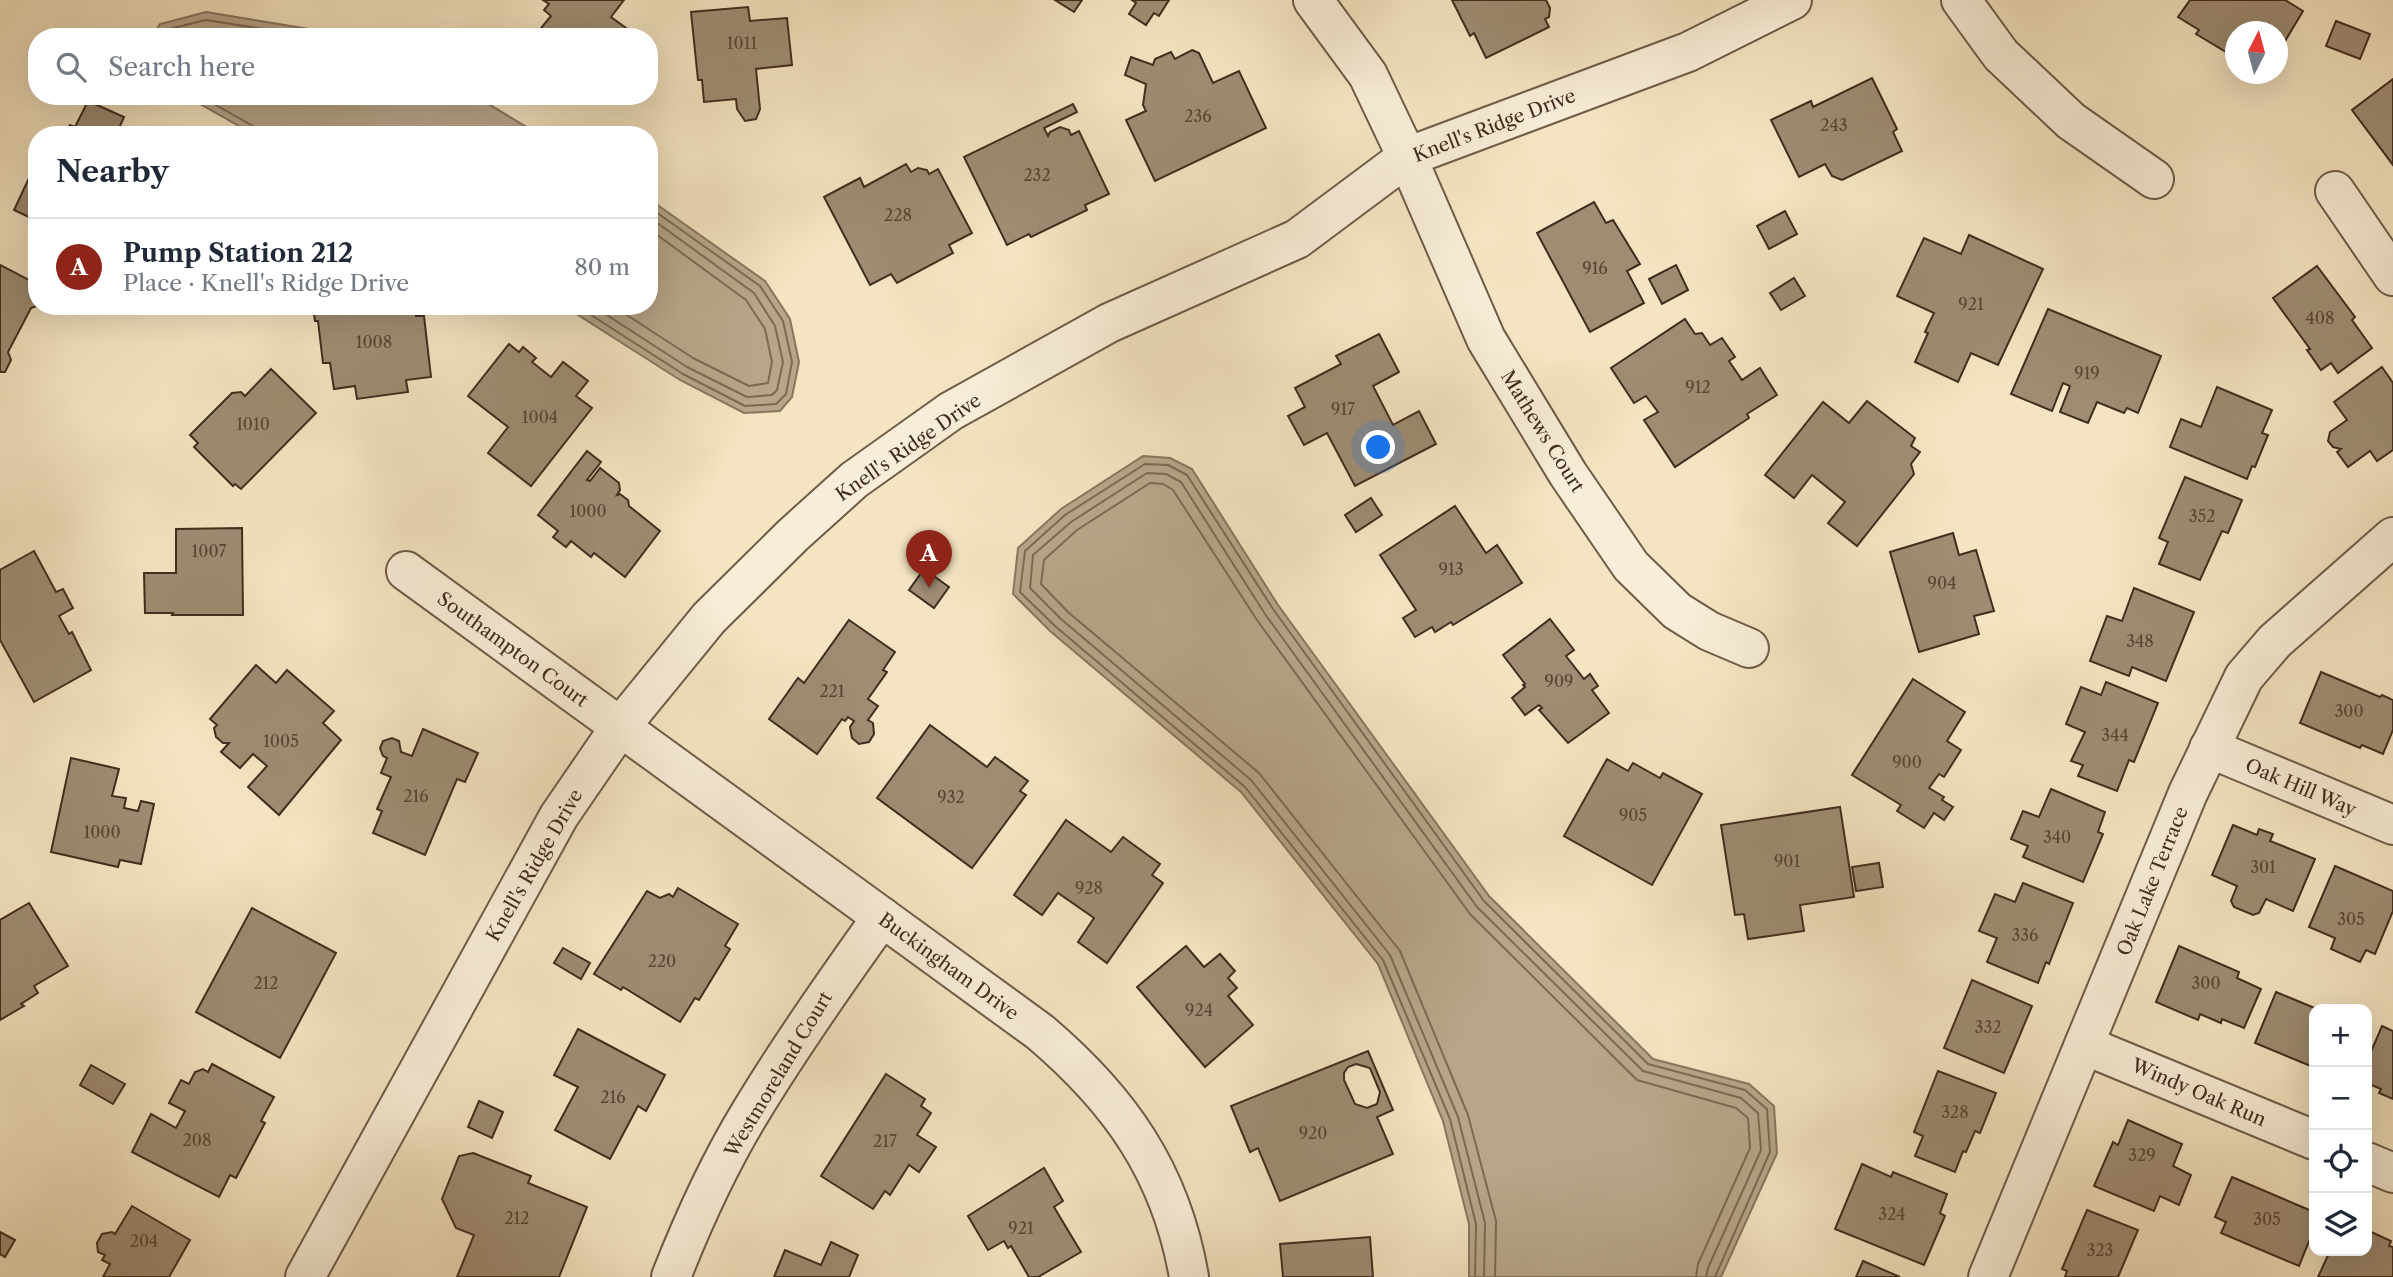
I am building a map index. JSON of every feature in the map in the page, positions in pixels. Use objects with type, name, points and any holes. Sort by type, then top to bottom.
[{"type":"street","name":"Mathews Court","points":[[1313,0],[1368,75],[1486,339],[1568,474],[1631,566],[1677,611],[1709,631],[1749,648]]},
{"type":"street","name":"Knell's Ridge Drive","points":[[305,1277],[559,816],[620,727],[709,618],[793,535],[854,480],[951,411],[1109,323],[1297,239],[1407,158],[1688,52],[1792,0]]},
{"type":"street","points":[[1961,0],[2001,55],[2071,121],[2154,179]]},
{"type":"street","points":[[2335,191],[2393,276]]},
{"type":"street","name":"Oak Lake Terrace","points":[[1988,1277],[2188,793],[2244,677],[2275,641],[2393,537]]},
{"type":"street","name":"Southampton Court","points":[[406,571],[620,727]]},
{"type":"street","name":"Buckingham Drive","points":[[620,727],[1040,1032],[1073,1060],[1104,1092],[1128,1125],[1164,1187],[1185,1251],[1189,1277]]},
{"type":"street","name":"Oak Hill Way","points":[[2209,748],[2393,825]]},
{"type":"street","name":"Westmoreland Court","points":[[671,1277],[690,1230],[748,1115],[814,1011],[882,917]]},
{"type":"street","name":"Windy Oak Run","points":[[2084,1045],[2309,1138]]},
{"type":"street","points":[[2372,1164],[2393,1173]]},
{"type":"water","points":[[206,12],[303,28],[158,28],[160,24]]},
{"type":"water","points":[[202,105],[490,105],[525,126],[239,126]]},
{"type":"water","points":[[658,205],[765,281],[790,319],[799,362],[792,397],[780,411],[744,413],[680,380],[578,315],[658,315]]},
{"type":"water","points":[[1143,456],[1170,458],[1192,469],[1278,605],[1489,896],[1653,1059],[1749,1084],[1774,1106],[1777,1153],[1721,1277],[1469,1277],[1469,1224],[1443,1121],[1378,964],[1241,792],[1050,631],[1013,594],[1018,548],[1061,509]]},
{"type":"building","points":[[543,0],[624,0],[611,17],[626,28],[541,28],[551,16],[544,10],[549,4]]},
{"type":"building","points":[[1055,0],[1082,0],[1074,12]]},
{"type":"building","points":[[1132,0],[1169,0],[1159,16],[1154,13],[1146,25],[1129,14],[1136,3]]},
{"type":"building","points":[[1452,0],[1546,0],[1550,8],[1549,17],[1545,19],[1549,27],[1486,58],[1474,33],[1470,36]]},
{"type":"building","points":[[2190,0],[2285,0],[2303,11],[2288,36],[2288,21],[2225,21],[2225,51],[2196,34],[2199,30],[2178,17]]},
{"type":"building","points":[[748,7],[750,21],[787,18],[792,65],[756,69],[760,109],[756,119],[745,121],[737,109],[736,99],[704,102],[702,80],[698,80],[691,12]]},
{"type":"building","points":[[2336,21],[2370,34],[2360,59],[2326,46]]},
{"type":"building","points":[[1192,50],[1199,53],[1213,83],[1239,71],[1266,128],[1155,181],[1126,120],[1146,111],[1143,105],[1146,84],[1125,75],[1131,57],[1153,65],[1155,59],[1171,52],[1175,59]]},
{"type":"building","points":[[1872,78],[1897,129],[1893,132],[1902,151],[1842,180],[1832,176],[1825,164],[1799,177],[1771,120],[1811,101],[1813,107]]},
{"type":"building","points":[[2393,79],[2393,165],[2352,110]]},
{"type":"building","points":[[1073,104],[1077,112],[1044,128],[1048,136],[1060,127],[1069,130],[1071,135],[1079,131],[1109,194],[1085,205],[1087,210],[1031,237],[1029,234],[1007,245],[964,157]]},
{"type":"building","points":[[86,105],[97,105],[124,117],[120,126],[76,126]]},
{"type":"building","points":[[906,164],[911,172],[918,168],[927,170],[929,174],[938,169],[972,233],[949,245],[953,253],[897,283],[891,274],[870,285],[824,197],[860,178],[864,187]]},
{"type":"building","points":[[28,180],[28,217],[14,210]]},
{"type":"building","points":[[1594,202],[1606,223],[1613,220],[1640,264],[1627,271],[1644,303],[1590,332],[1537,233]]},
{"type":"building","points":[[1785,211],[1797,234],[1769,249],[1757,226]]},
{"type":"building","points":[[1969,235],[2043,269],[1998,365],[1971,353],[1958,382],[1915,362],[1934,313],[1897,296],[1924,238],[1961,254]]},
{"type":"building","points":[[0,265],[28,279],[28,314],[8,352],[11,360],[5,372],[0,372]]},
{"type":"building","points":[[1676,265],[1688,290],[1662,304],[1649,279]]},
{"type":"building","points":[[2317,266],[2355,317],[2352,320],[2372,348],[2338,373],[2331,363],[2321,370],[2307,350],[2310,349],[2273,298]]},
{"type":"building","points":[[1794,278],[1805,296],[1781,310],[1770,293]]},
{"type":"building","points":[[2048,309],[2161,356],[2138,413],[2127,408],[2124,413],[2097,402],[2088,423],[2060,412],[2070,386],[2063,383],[2052,411],[2011,394]]},
{"type":"building","points":[[314,315],[424,316],[431,377],[406,380],[408,392],[357,399],[355,386],[334,389],[330,363],[323,363],[318,321],[315,321]]},
{"type":"building","points":[[1685,319],[1695,334],[1702,333],[1710,345],[1722,338],[1735,357],[1729,361],[1742,380],[1760,368],[1777,395],[1747,414],[1749,418],[1675,467],[1644,420],[1658,412],[1646,396],[1634,403],[1611,368]]},
{"type":"building","points":[[1379,334],[1399,372],[1373,386],[1393,425],[1419,411],[1436,444],[1355,486],[1327,433],[1304,445],[1288,416],[1305,407],[1295,388],[1341,364],[1336,356]]},
{"type":"building","points":[[509,344],[519,352],[523,347],[536,358],[532,362],[551,377],[563,362],[588,381],[576,396],[592,408],[531,486],[488,453],[508,427],[468,396]]},
{"type":"building","points":[[2382,367],[2393,383],[2393,450],[2377,461],[2370,451],[2348,467],[2337,452],[2341,449],[2333,447],[2328,441],[2330,432],[2347,420],[2334,402]]},
{"type":"building","points":[[271,369],[316,413],[241,489],[235,484],[233,486],[194,447],[198,443],[190,435],[232,393],[241,392],[245,396]]},
{"type":"building","points":[[2217,387],[2272,410],[2262,433],[2268,435],[2247,479],[2170,447],[2181,419],[2201,427]]},
{"type":"building","points":[[1867,401],[1915,438],[1911,446],[1920,452],[1911,464],[1914,474],[1857,546],[1828,523],[1845,502],[1812,475],[1794,498],[1765,475],[1823,402],[1849,423]]},
{"type":"building","points":[[587,451],[601,462],[587,480],[590,481],[600,468],[619,483],[620,490],[617,495],[620,494],[628,500],[629,506],[660,531],[625,577],[594,553],[591,557],[571,541],[566,547],[553,537],[558,531],[538,515]]},
{"type":"building","points":[[2185,477],[2242,500],[2228,533],[2222,531],[2200,580],[2159,564],[2168,542],[2159,538]]},
{"type":"building","points":[[1371,498],[1382,515],[1356,532],[1345,515]]},
{"type":"building","points":[[1455,506],[1486,553],[1497,545],[1522,583],[1453,625],[1451,622],[1435,632],[1432,627],[1415,637],[1403,618],[1416,610],[1380,555]]},
{"type":"building","points":[[242,528],[243,615],[145,613],[144,573],[176,573],[176,529]]},
{"type":"building","points":[[1953,533],[1959,555],[1976,550],[1994,611],[1974,616],[1979,634],[1919,652],[1890,552]]},
{"type":"building","points":[[34,551],[56,592],[63,589],[73,608],[59,616],[69,634],[72,632],[91,670],[34,702],[0,640],[0,570]]},
{"type":"building","points":[[924,569],[949,587],[934,608],[909,590]]},
{"type":"building","points":[[2134,588],[2194,612],[2166,681],[2132,667],[2129,676],[2090,661],[2107,616],[2122,621]]},
{"type":"building","points":[[1550,619],[1574,650],[1566,656],[1584,679],[1590,674],[1598,686],[1592,690],[1609,713],[1568,743],[1539,710],[1542,708],[1539,705],[1525,715],[1512,698],[1525,684],[1503,655]]},
{"type":"building","points":[[849,620],[895,652],[883,670],[887,672],[868,699],[878,706],[868,720],[873,723],[874,734],[869,742],[859,744],[852,738],[850,727],[854,721],[848,717],[845,721],[842,719],[817,754],[769,719],[798,678],[804,683]]},
{"type":"building","points":[[256,665],[276,683],[287,670],[334,711],[323,723],[341,740],[279,815],[248,787],[267,766],[253,754],[240,768],[221,752],[229,743],[223,743],[216,737],[214,728],[217,725],[210,719]]},
{"type":"building","points":[[2321,672],[2393,700],[2393,730],[2383,754],[2362,745],[2360,748],[2300,723]]},
{"type":"building","points":[[1913,679],[1965,712],[1947,741],[1961,750],[1944,777],[1939,774],[1929,788],[1944,797],[1942,800],[1953,807],[1944,820],[1934,813],[1924,828],[1897,811],[1901,805],[1852,775]]},
{"type":"building","points":[[2106,682],[2158,703],[2134,762],[2129,760],[2117,791],[2078,776],[2083,765],[2071,761],[2085,732],[2066,724],[2081,687],[2101,695]]},
{"type":"building","points":[[930,725],[987,767],[995,757],[1028,781],[1020,791],[1026,795],[972,868],[877,798]]},
{"type":"building","points":[[423,729],[478,753],[465,782],[457,779],[425,855],[373,833],[382,811],[377,809],[391,777],[381,773],[387,758],[383,756],[380,748],[383,741],[392,738],[399,741],[401,752],[412,756]]},
{"type":"building","points":[[71,758],[119,769],[112,796],[126,798],[124,808],[138,811],[141,801],[154,804],[141,864],[120,860],[118,867],[51,852]]},
{"type":"building","points":[[1607,759],[1628,771],[1633,763],[1660,778],[1663,773],[1702,794],[1652,885],[1564,836]]},
{"type":"building","points":[[2051,789],[2105,812],[2098,832],[2103,834],[2083,882],[2023,857],[2028,846],[2011,839],[2023,811],[2039,817]]},
{"type":"building","points":[[1840,807],[1854,897],[1800,905],[1804,931],[1748,939],[1744,914],[1735,915],[1721,825]]},
{"type":"building","points":[[1066,820],[1111,852],[1123,837],[1160,864],[1152,875],[1163,883],[1107,963],[1078,942],[1094,918],[1058,893],[1042,915],[1014,895]]},
{"type":"building","points":[[2233,825],[2257,835],[2259,829],[2273,834],[2270,841],[2315,859],[2293,911],[2266,899],[2259,913],[2253,915],[2234,907],[2231,901],[2237,886],[2212,875]]},
{"type":"building","points":[[1879,863],[1883,887],[1856,891],[1852,867]]},
{"type":"building","points":[[2335,866],[2393,891],[2393,911],[2375,954],[2366,950],[2360,962],[2331,949],[2335,938],[2309,927]]},
{"type":"building","points":[[2023,883],[2073,903],[2049,964],[2046,962],[2038,983],[1987,962],[1997,938],[1979,931],[1995,894],[2015,902]]},
{"type":"building","points":[[678,888],[738,924],[725,946],[730,949],[699,1000],[695,998],[680,1022],[623,987],[621,990],[594,974],[647,891],[660,898],[669,894],[673,897]]},
{"type":"building","points":[[29,903],[68,966],[34,986],[38,993],[21,1004],[24,1006],[0,1020],[0,920]]},
{"type":"building","points":[[252,908],[336,953],[280,1058],[196,1012]]},
{"type":"building","points":[[1186,946],[1204,967],[1220,954],[1235,971],[1228,978],[1237,988],[1228,996],[1253,1025],[1205,1067],[1137,987]]},
{"type":"building","points":[[2179,946],[2239,972],[2237,978],[2261,989],[2244,1028],[2222,1019],[2221,1023],[2200,1014],[2198,1020],[2156,1002]]},
{"type":"building","points":[[563,948],[590,963],[581,979],[554,963]]},
{"type":"building","points":[[1972,980],[2032,1006],[2004,1073],[1944,1048]]},
{"type":"building","points":[[2276,992],[2309,1006],[2309,1065],[2255,1043]]},
{"type":"building","points":[[2382,1026],[2393,1031],[2393,1099],[2379,1093],[2381,1089],[2372,1085],[2372,1049]]},
{"type":"building","points":[[578,1029],[665,1075],[646,1111],[638,1106],[610,1159],[555,1130],[578,1087],[554,1075]]},
{"type":"building","points":[[1368,1051],[1393,1110],[1377,1117],[1393,1154],[1280,1201],[1258,1148],[1250,1152],[1231,1106]],"holes":[[[1356,1064],[1370,1068],[1380,1092],[1377,1104],[1367,1108],[1355,1104],[1344,1080],[1344,1073],[1348,1067]]]},
{"type":"building","points":[[212,1064],[274,1097],[261,1121],[265,1123],[236,1178],[230,1175],[219,1197],[132,1152],[151,1114],[176,1128],[185,1111],[169,1103],[181,1080],[189,1084],[195,1072],[203,1069],[208,1072]]},
{"type":"building","points":[[91,1065],[125,1084],[113,1104],[80,1085]]},
{"type":"building","points":[[1938,1071],[1996,1093],[1980,1133],[1975,1131],[1955,1172],[1915,1156],[1923,1136],[1914,1132]]},
{"type":"building","points":[[886,1074],[925,1099],[921,1106],[931,1113],[917,1135],[936,1147],[919,1172],[909,1165],[890,1195],[885,1191],[873,1209],[821,1176]]},
{"type":"building","points":[[479,1101],[503,1112],[492,1138],[468,1127]]},
{"type":"building","points":[[2128,1120],[2182,1144],[2173,1166],[2191,1175],[2179,1205],[2160,1196],[2154,1211],[2094,1186],[2113,1142],[2118,1145]]},
{"type":"building","points":[[473,1153],[531,1176],[528,1183],[587,1207],[559,1277],[457,1277],[474,1235],[456,1228],[442,1199],[459,1156]]},
{"type":"building","points":[[1862,1164],[1891,1177],[1893,1172],[1947,1194],[1940,1213],[1945,1216],[1924,1265],[1835,1229]]},
{"type":"building","points":[[1044,1168],[1063,1201],[1054,1207],[1081,1252],[1038,1277],[1029,1277],[1011,1246],[1008,1248],[1004,1241],[988,1250],[968,1216]]},
{"type":"building","points":[[2232,1177],[2309,1210],[2309,1241],[2299,1266],[2221,1233],[2226,1222],[2215,1217]]},
{"type":"building","points":[[132,1206],[190,1240],[169,1277],[103,1277],[110,1264],[102,1260],[105,1255],[98,1252],[97,1243],[102,1234],[115,1234]]},
{"type":"building","points":[[2087,1210],[2138,1230],[2118,1277],[2065,1277],[2067,1271],[2062,1269]]},
{"type":"building","points":[[0,1232],[15,1240],[5,1257],[0,1254]]},
{"type":"building","points":[[2372,1232],[2391,1241],[2389,1246],[2393,1247],[2393,1277],[2318,1277],[2328,1256],[2372,1256]]},
{"type":"building","points":[[1370,1237],[1373,1277],[1283,1277],[1280,1244]]},
{"type":"building","points":[[831,1242],[858,1255],[849,1277],[774,1277],[785,1250],[821,1265]]},
{"type":"building","points":[[1863,1261],[1900,1277],[1856,1277]]},
{"type":"place","name":"Pump Station 212","points":[[929,588]]}]
